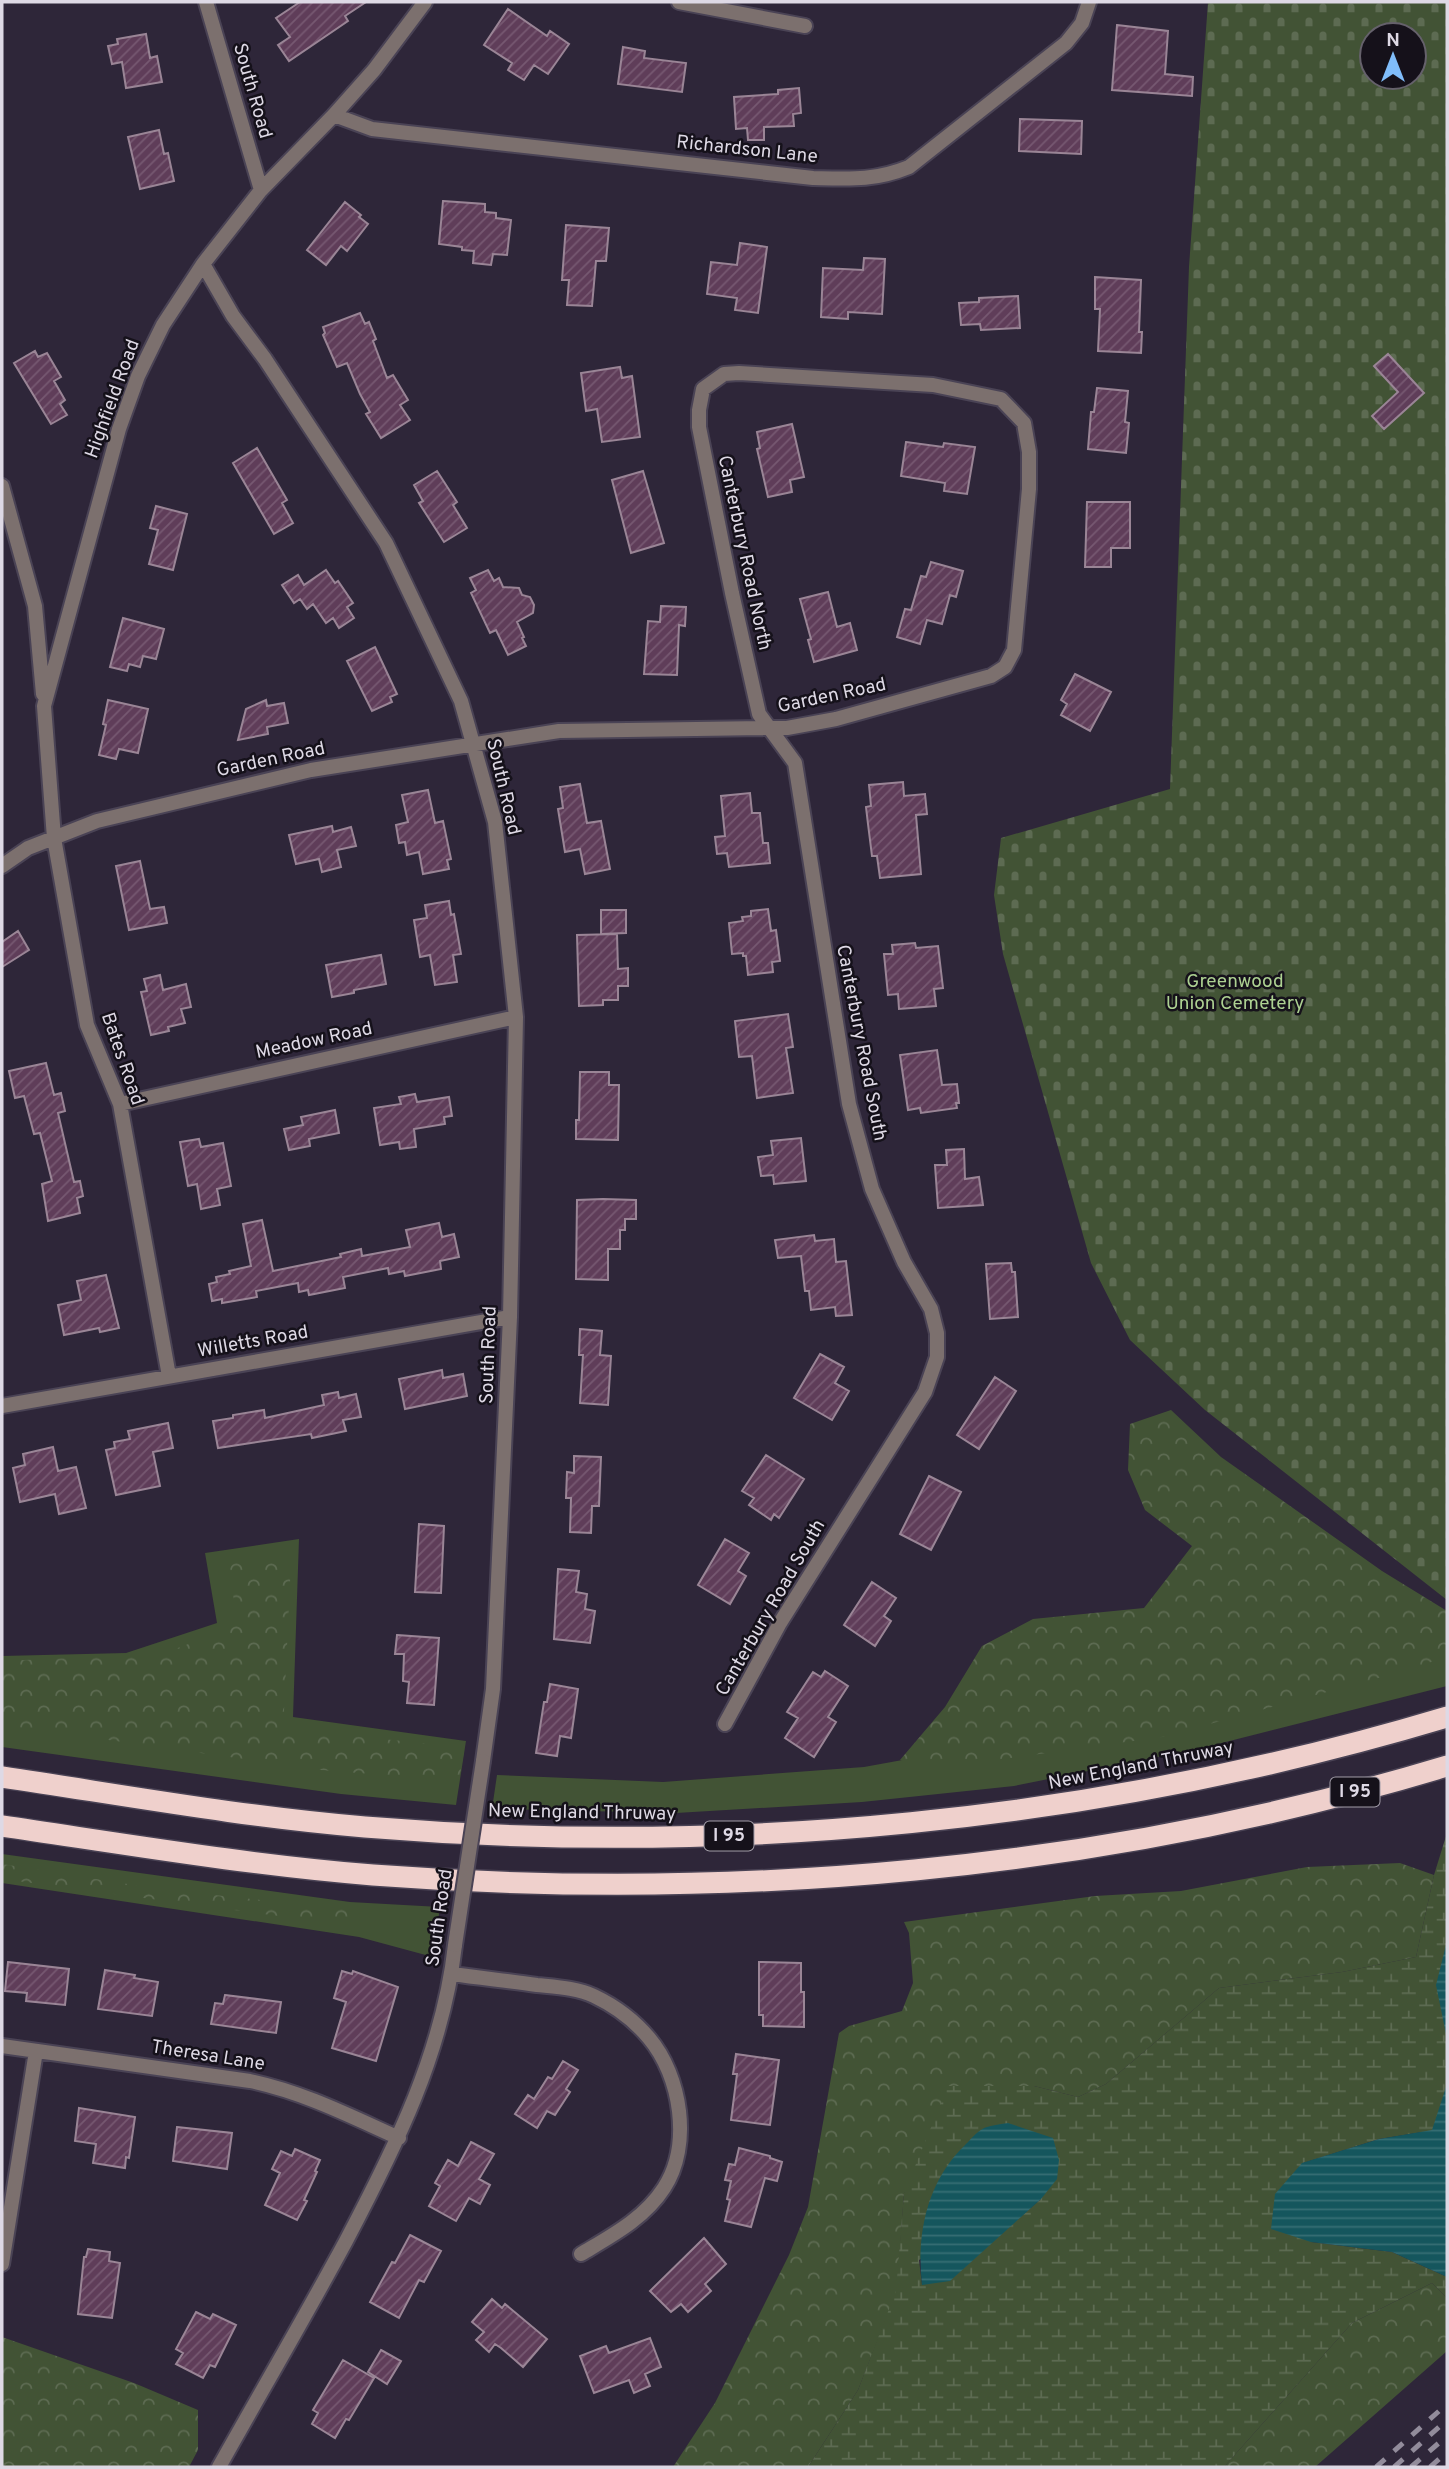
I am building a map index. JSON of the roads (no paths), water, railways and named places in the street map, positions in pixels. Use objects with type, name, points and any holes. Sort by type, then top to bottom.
[{"type":"highway","name":"New England Thruway","points":[[2,1777],[363,1827],[528,1836],[744,1836],[959,1818],[1122,1794],[1272,1763],[1447,1717]]},
{"type":"highway","name":"I 95","points":[[2,1826],[231,1859],[370,1874],[600,1885],[786,1880],[953,1866],[1113,1844],[1337,1797],[1447,1766]]},
{"type":"street","name":"South Road","points":[[206,2],[261,190]]},
{"type":"street","name":"Highfield Road","points":[[54,838],[44,706],[119,429],[138,376],[163,325],[203,264],[261,190],[334,116],[374,70],[425,2]]},
{"type":"street","points":[[679,2],[805,26]]},
{"type":"street","name":"Richardson Lane","points":[[334,116],[372,129],[799,176],[860,180],[886,176],[909,167],[1066,43],[1082,23],[1089,2]]},
{"type":"street","name":"South Road","points":[[203,264],[233,316],[265,359],[386,543],[461,701],[495,822],[516,1017],[510,1317],[493,1689],[452,1974],[436,2042],[399,2138],[335,2260],[219,2467]]},
{"type":"street","name":"Garden Road","points":[[54,838],[97,821],[311,769],[559,731],[787,728],[836,719],[991,676],[1005,667],[1014,650],[1029,489],[1029,452],[1024,423],[1001,399],[933,385],[739,373],[724,374],[708,384]]},
{"type":"street","name":"Canterbury Road North","points":[[708,384],[703,389],[699,427],[759,715],[767,728]]},
{"type":"street","points":[[2,486],[35,606],[44,706]]},
{"type":"street","name":"Canterbury Road South","points":[[725,1724],[780,1623],[925,1392],[937,1357],[937,1333],[931,1309],[904,1262],[872,1189],[865,1165],[849,1104],[794,763],[767,728]]},
{"type":"street","points":[[2,866],[28,848],[54,838]]},
{"type":"street","name":"Bates Road","points":[[54,838],[87,1025],[120,1104],[169,1376]]},
{"type":"street","name":"Meadow Road","points":[[120,1104],[516,1017]]},
{"type":"street","name":"Willetts Road","points":[[2,1406],[510,1317]]},
{"type":"street","points":[[452,1974],[590,1994],[632,2020],[650,2038],[663,2058],[673,2081],[678,2109],[680,2137],[676,2162],[665,2188],[645,2210],[620,2231],[581,2254]]},
{"type":"street","name":"Theresa Lane","points":[[2,2046],[278,2087],[399,2138]]},
{"type":"street","points":[[2,2264],[36,2051]]},
{"type":"railway","points":[[1376,2467],[1447,2404]]},
{"type":"railway","points":[[1394,2467],[1447,2420]]},
{"type":"railway","points":[[1411,2467],[1447,2436]]},
{"type":"railway","points":[[1430,2467],[1447,2452]]},
{"type":"park label","name":"Greenwood Union Cemetery","points":[[1235,993]]}]
